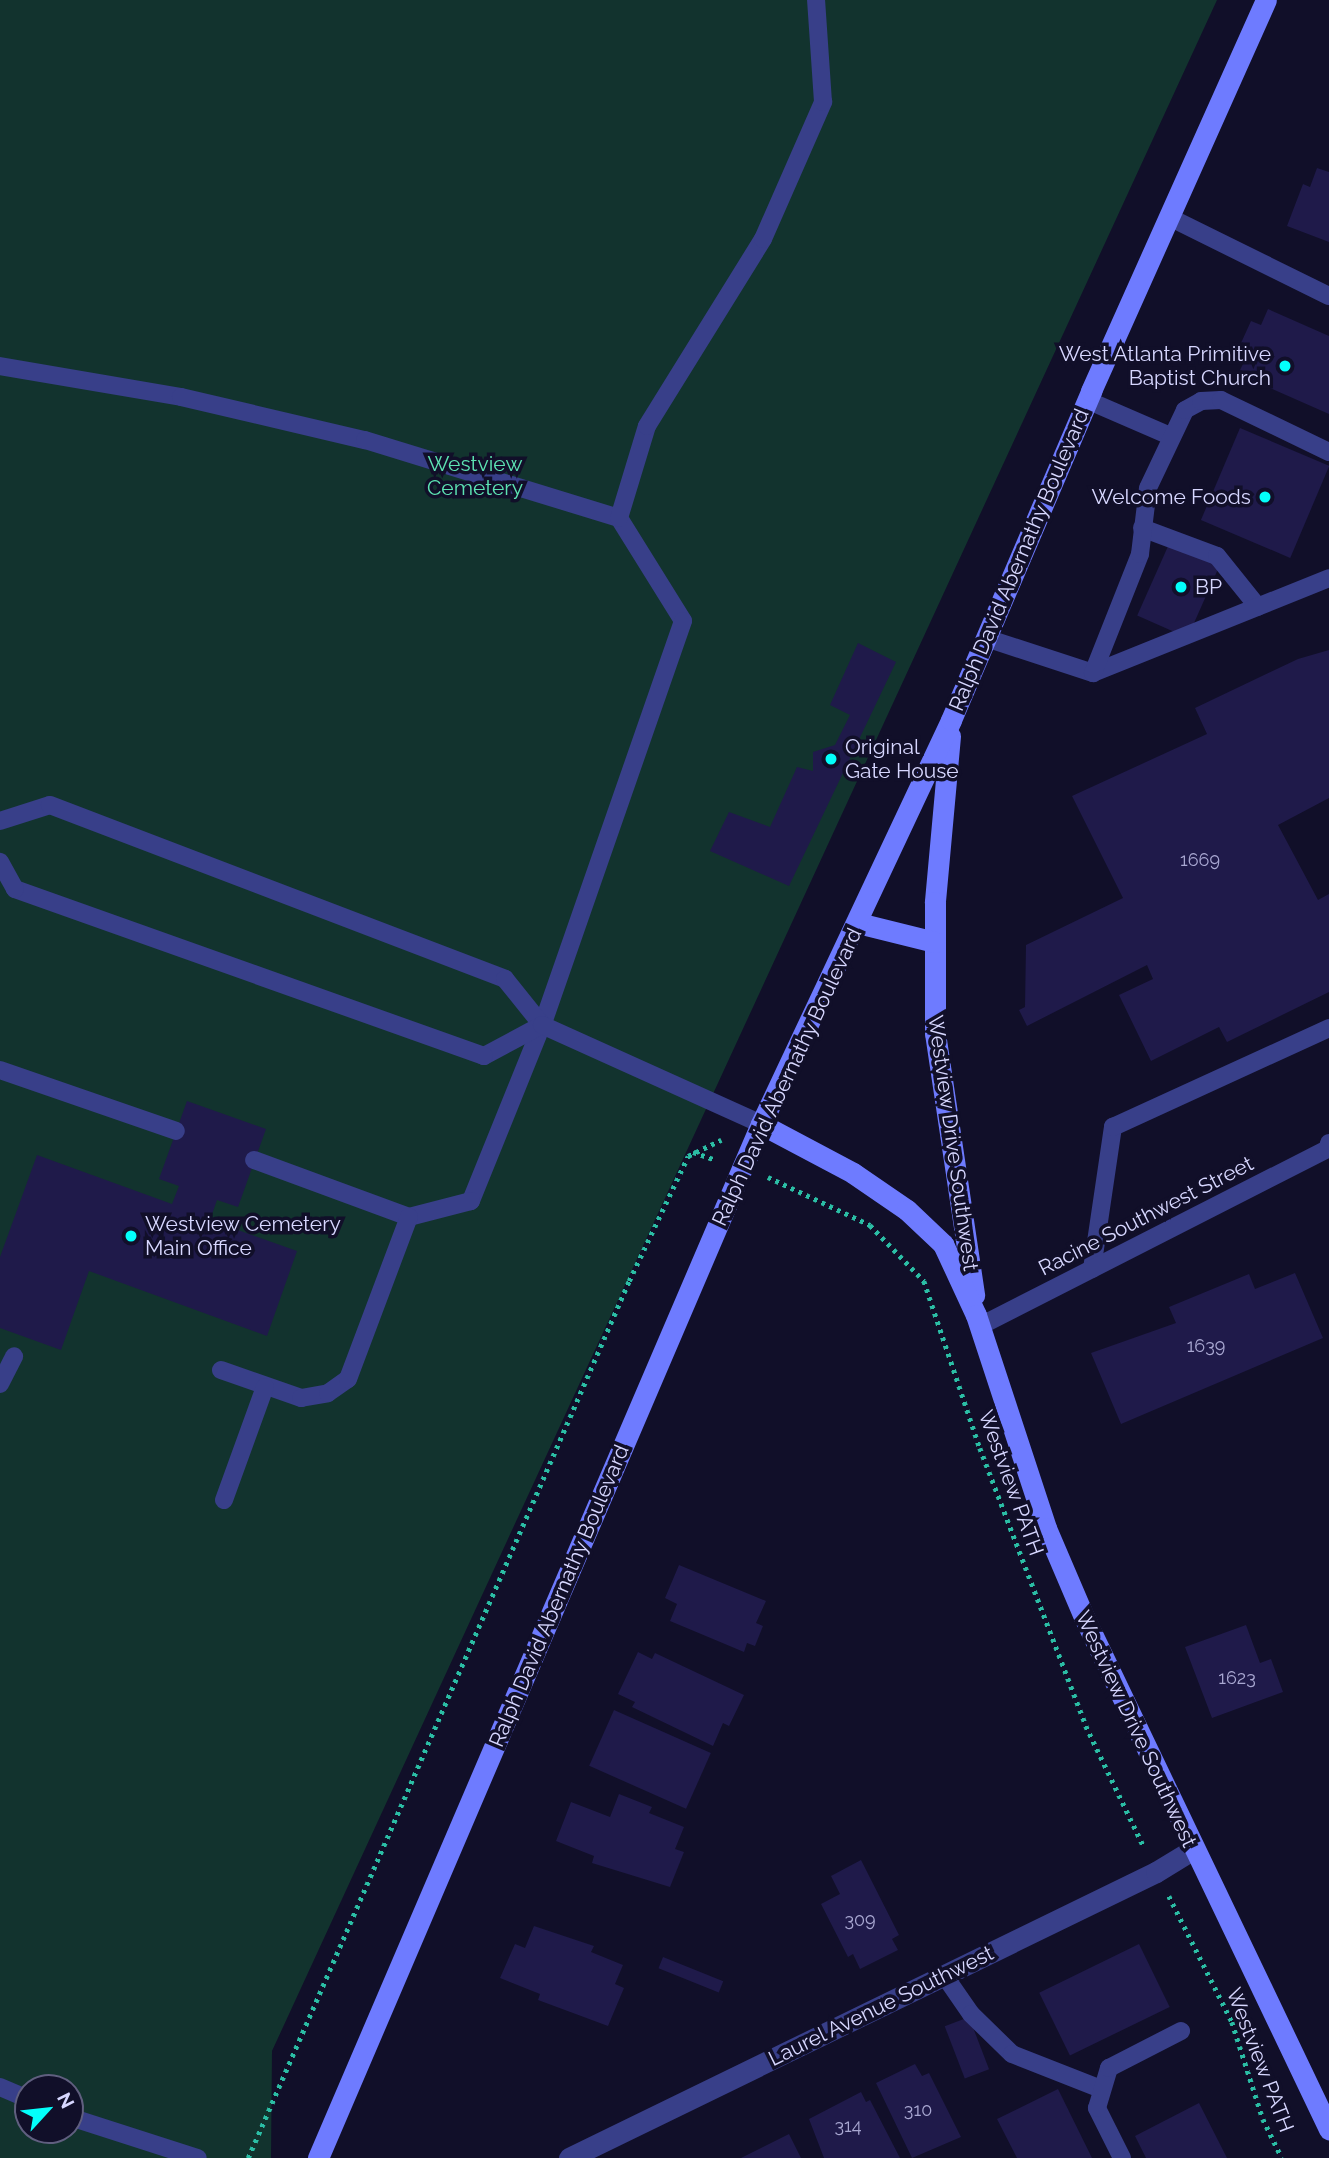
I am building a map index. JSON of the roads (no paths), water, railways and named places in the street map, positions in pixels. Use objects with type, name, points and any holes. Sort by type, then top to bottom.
[{"type":"main road","name":"Ralph David Abernathy Boulevard","points":[[318,2158],[761,1124],[858,923],[951,720],[1087,400],[1266,0]]},
{"type":"main road","name":"Westview Drive Southwest","points":[[951,720],[935,942],[935,1033],[978,1321]]},
{"type":"main road","points":[[858,923],[935,942]]},
{"type":"main road","name":"Westview Drive Southwest","points":[[761,1124],[853,1173],[907,1210],[943,1244],[978,1321],[1046,1528],[1192,1850],[1245,1952],[1329,2129]]},
{"type":"street","name":"Laurel Avenue Southwest","points":[[569,2158],[944,1975],[1192,1850]]},
{"type":"lane","points":[[619,518],[647,426],[763,239],[823,102],[816,0]]},
{"type":"lane","points":[[1170,217],[1329,296]]},
{"type":"lane","points":[[0,366],[181,397],[365,440],[619,518],[683,621],[542,1025],[471,1201],[409,1217],[254,1160]]},
{"type":"lane","points":[[1087,400],[1170,436]]},
{"type":"lane","points":[[1093,673],[1140,554],[1148,488],[1170,436],[1185,410],[1201,401],[1220,400],[1329,452]]},
{"type":"lane","points":[[1142,528],[1217,556],[1258,607]]},
{"type":"lane","points":[[986,638],[1093,673],[1329,578]]},
{"type":"lane","points":[[0,821],[50,805],[505,979],[542,1025],[761,1124]]},
{"type":"lane","points":[[0,862],[15,889],[484,1056],[542,1025]]},
{"type":"lane","points":[[1092,1269],[1113,1126],[1329,1028]]},
{"type":"lane","points":[[0,1070],[176,1131]]},
{"type":"lane","name":"Racine Southwest Street","points":[[978,1321],[1092,1269],[1328,1149],[1329,1143]]},
{"type":"lane","points":[[221,1370],[301,1398],[328,1394],[348,1379],[409,1217]]},
{"type":"lane","points":[[0,1384],[14,1356]]},
{"type":"lane","points":[[223,1500],[265,1387]]},
{"type":"lane","points":[[944,1975],[971,2014],[1012,2054],[1101,2089]]},
{"type":"lane","points":[[1122,2158],[1097,2108],[1109,2068],[1181,2031]]},
{"type":"lane","points":[[84,2121],[198,2158]]},
{"type":"place","name":"West Atlanta Primitive Baptist Church","points":[[1285,366]]},
{"type":"place","name":"Welcome Foods","points":[[1265,497]]},
{"type":"place","name":"BP","points":[[1181,587]]},
{"type":"place","name":"Original Gate House","points":[[831,759]]},
{"type":"place","name":"Westview Cemetery Main Office","points":[[131,1236]]},
{"type":"park label","name":"Westview Cemetery","points":[[475,476]]}]
